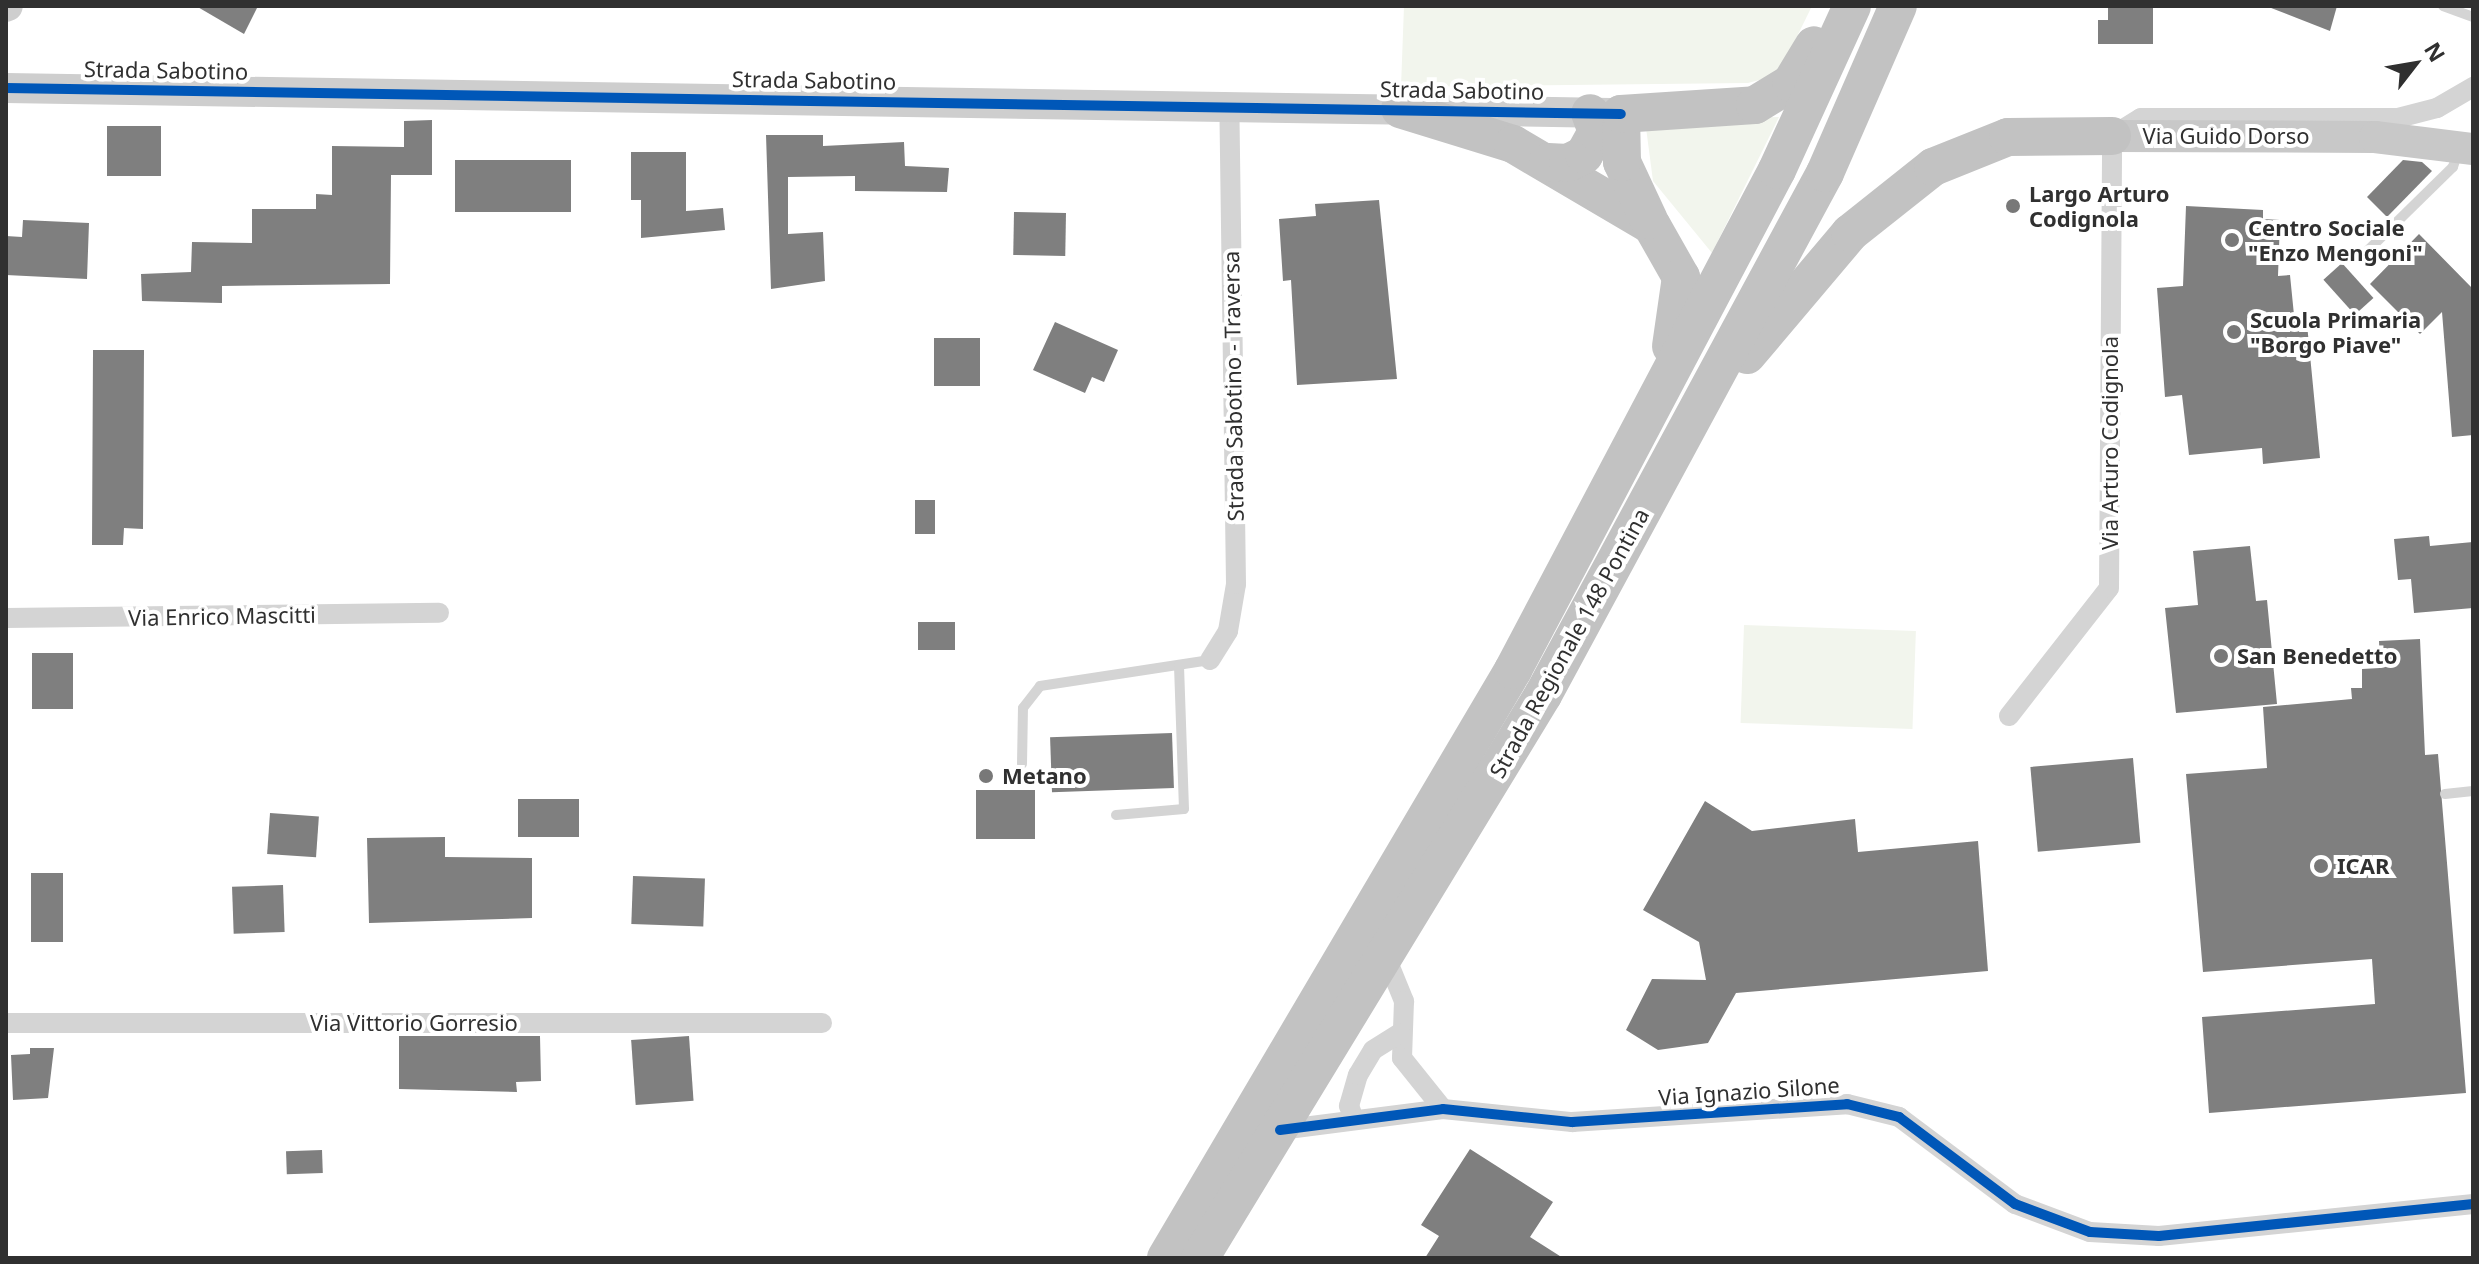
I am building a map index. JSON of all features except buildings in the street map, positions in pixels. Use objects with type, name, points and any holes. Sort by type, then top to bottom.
[{"type":"highway","points":[[1606,113],[1738,110],[1765,101],[1796,77],[1834,6]]},
{"type":"highway","name":"Strada Regionale 148 Pontina","points":[[1166,1258],[1513,670],[1777,170],[1852,6]]},
{"type":"highway","name":"Strada Regionale 148 Pontina","points":[[1200,1258],[1386,957],[1646,507],[1825,173],[1898,6]]},
{"type":"highway","points":[[1400,109],[1513,144],[1652,226]]},
{"type":"highway","points":[[1548,162],[1568,163],[1584,155],[1606,113]]},
{"type":"highway","points":[[1606,113],[1622,162],[1652,226],[1672,254],[1681,296],[1649,415]]},
{"type":"highway","points":[[1646,507],[1754,344],[1850,233],[1893,195],[1933,167],[2001,139],[2112,136]]},
{"type":"main road","name":"Via Guido Dorso","points":[[2112,136],[2375,137],[2466,148]]},
{"type":"street","name":"Via Guido Dorso","points":[[2112,136],[2141,118],[2398,118],[2437,108],[2473,87]]},
{"type":"street","name":"Strada Sabotino","points":[[6,88],[1606,113]]},
{"type":"street","name":"Strada Sabotino - Traversa","points":[[1210,660],[1228,631],[1236,584],[1229,106]]},
{"type":"street","name":"Via Arturo Codignola","points":[[2009,716],[2109,588],[2112,136]]},
{"type":"street","name":"Via Enrico Mascitti","points":[[6,618],[439,613]]},
{"type":"street","points":[[1386,957],[1404,1001],[1400,1033],[1402,1058],[1443,1109]]},
{"type":"street","name":"Via Vittorio Gorresio","points":[[6,1023],[822,1023]]},
{"type":"street","points":[[1354,1119],[1349,1106],[1358,1075],[1373,1050],[1400,1033]]},
{"type":"street","name":"Via Ignazio Silone","points":[[1280,1130],[1443,1109],[1572,1122],[1837,1104],[1870,1107],[1923,1133],[2015,1204],[2052,1221],[2108,1234],[2159,1236],[2473,1204]]},
{"type":"lane","points":[[2443,6],[2473,17]]},
{"type":"lane","points":[[2358,260],[2453,167],[2466,148]]},
{"type":"lane","points":[[1022,764],[1023,708],[1040,686],[1210,660]]},
{"type":"lane","points":[[1116,815],[1184,809],[1179,665]]},
{"type":"lane","points":[[2445,794],[2473,791]]},
{"type":"shaded area","points":[[1404,6],[1812,6],[1778,75],[1748,83],[1401,87]]},
{"type":"shaded area","points":[[1779,117],[1712,253],[1653,181],[1645,120]]},
{"type":"shaded area","points":[[1744,625],[1916,631],[1912,729],[1741,723]]},
{"type":"cycle path","points":[[6,88],[1621,114]]},
{"type":"cycle path","points":[[1280,1130],[1443,1109],[1572,1122],[1847,1104],[1899,1117],[2015,1204],[2090,1232],[2159,1236],[2473,1204]]},
{"type":"place","name":"Largo Arturo Codignola","points":[[2013,206]]},
{"type":"place","name":"Centro Sociale \"Enzo Mengoni\"","points":[[2232,240]]},
{"type":"place","name":"Scuola Primaria \"Borgo Piave\"","points":[[2234,332]]},
{"type":"place","name":"San Benedetto","points":[[2221,656]]},
{"type":"place","name":"Metano","points":[[986,776]]},
{"type":"place","name":"ICAR","points":[[2321,866]]}]
